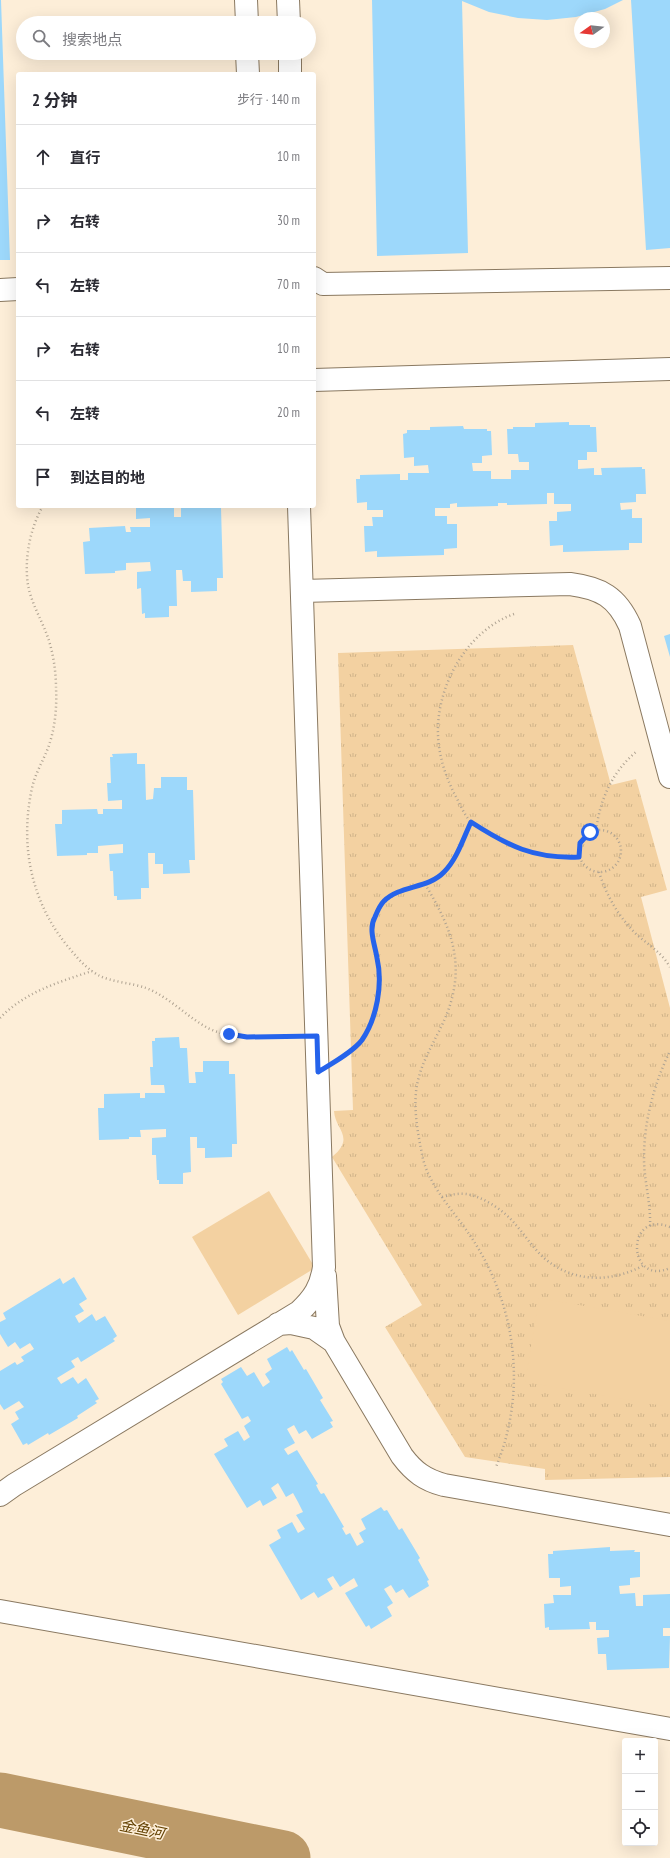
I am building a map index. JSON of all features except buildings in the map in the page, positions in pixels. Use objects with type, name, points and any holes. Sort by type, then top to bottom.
[{"type":"lane","points":[[246,0],[246,16]]},
{"type":"lane","points":[[288,0],[289,16]]},
{"type":"lane","points":[[247,60],[248,72]]},
{"type":"lane","points":[[290,60],[290,72]]},
{"type":"lane","points":[[316,279],[323,284],[670,278]]},
{"type":"lane","points":[[0,290],[16,289]]},
{"type":"lane","points":[[316,380],[670,369]]},
{"type":"lane","points":[[299,508],[324,1267],[328,1326],[334,1342],[402,1456],[416,1473],[434,1483],[670,1525]]},
{"type":"lane","points":[[302,591],[570,584],[598,590],[618,605],[624,613],[630,626],[670,777]]},
{"type":"lane","points":[[0,1495],[20,1480],[299,1312],[311,1302],[322,1281],[324,1267]]},
{"type":"lane","points":[[278,1324],[291,1323],[314,1328],[334,1342]]},
{"type":"lane","points":[[0,1611],[670,1729]]},
{"type":"path","points":[[42,508],[30,540],[27,562],[28,586],[48,637],[54,663],[56,716],[49,745],[33,786],[27,820],[27,850],[33,881],[46,914],[82,963],[100,976],[146,988],[167,998],[207,1028],[247,1037],[317,1036]]},
{"type":"path","points":[[517,613],[503,618],[483,632],[465,651],[450,675],[442,701],[438,726],[440,754],[445,775],[471,822],[518,849],[563,858],[579,857]]},
{"type":"path","points":[[596,830],[599,812],[609,784],[632,755],[659,736]]},
{"type":"path","points":[[318,1072],[342,1057],[362,1040],[372,1019],[380,986],[378,960],[372,938],[374,919],[384,901],[398,892],[425,884],[443,873],[454,860],[471,822]]},
{"type":"path","points":[[596,830],[610,832],[619,843],[621,850],[620,857],[612,868],[599,872],[592,872],[579,857],[580,843],[590,832],[596,830]]},
{"type":"path","points":[[599,872],[609,898],[618,912],[638,936],[657,951],[670,967]]},
{"type":"path","points":[[425,884],[449,929],[455,953],[455,980],[448,1011],[422,1067],[416,1092],[416,1122],[422,1157],[434,1184],[449,1208],[469,1234],[487,1263],[502,1297],[510,1329],[515,1367],[513,1409],[503,1451],[485,1493]]},
{"type":"path","points":[[0,1018],[29,995],[55,983],[93,971]]},
{"type":"path","points":[[650,1226],[651,1214],[644,1158],[646,1130],[656,1084],[670,1051]]},
{"type":"path","points":[[442,1197],[454,1194],[468,1194],[499,1210],[514,1222],[527,1240],[545,1259],[563,1271],[585,1277],[603,1278],[620,1276],[644,1265]]},
{"type":"path","points":[[669,1270],[655,1271],[644,1265],[636,1251],[636,1243],[644,1230],[650,1226],[658,1224],[670,1226]]},
{"type":"green space","points":[[573,645],[611,785],[636,779],[667,890],[641,897],[670,1008],[670,1477],[545,1480],[545,1469],[465,1457],[385,1327],[422,1305],[332,1157],[343,1144],[342,1134],[335,1118],[334,1111],[353,1110],[338,653]]},
{"type":"green space","points":[[269,1191],[315,1268],[238,1315],[192,1237]]},
{"type":"green space","points":[[539,1298],[670,1321],[670,1407],[525,1382]]},
{"type":"waterway","name":"金鱼河","points":[[0,1800],[283,1858]]},
{"type":"route","points":[[229,1034],[247,1037],[317,1036],[318,1072],[342,1057],[362,1040],[372,1019],[380,986],[378,960],[372,938],[374,919],[384,901],[398,892],[425,884],[443,873],[454,860],[471,822],[518,849],[563,858],[579,857],[578,850],[580,843],[590,832]]}]
